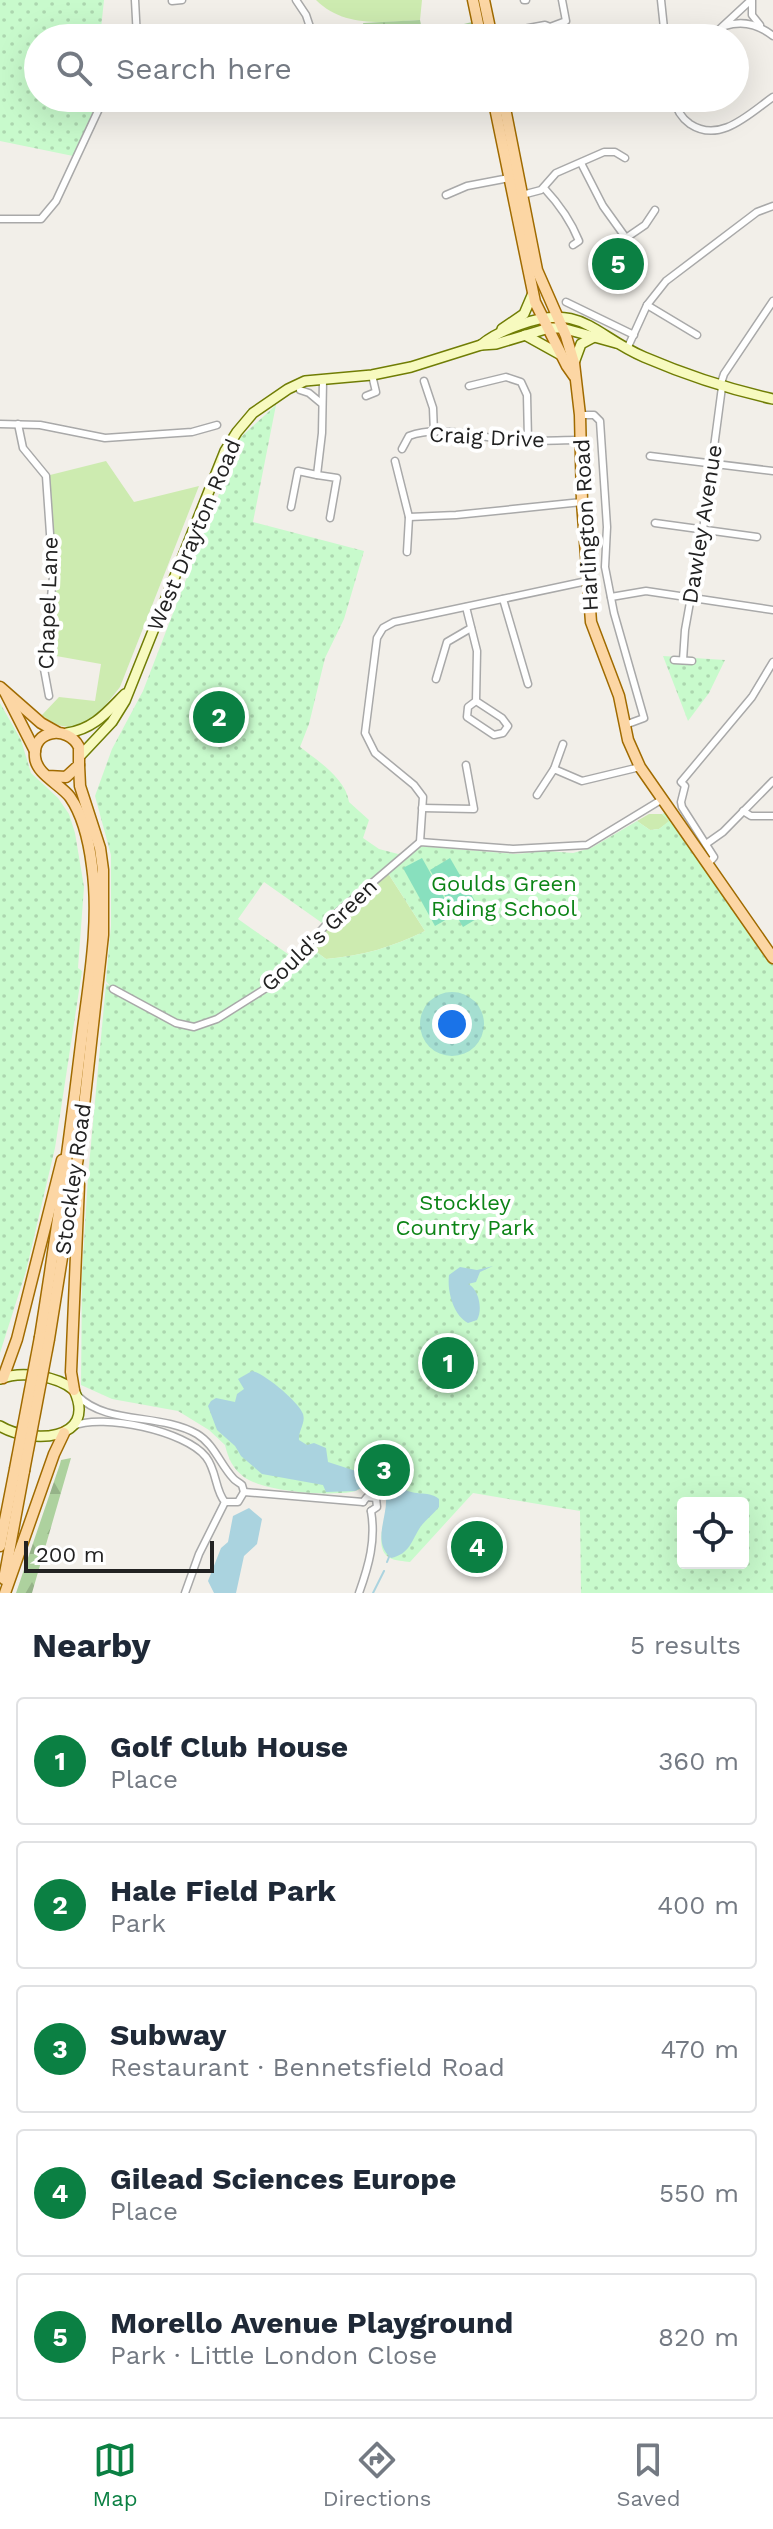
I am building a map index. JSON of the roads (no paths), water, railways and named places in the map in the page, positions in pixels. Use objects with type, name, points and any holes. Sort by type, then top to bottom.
[{"type":"main road","points":[[473,0],[483,24]]},
{"type":"main road","points":[[484,0],[487,24]]},
{"type":"main road","name":"Harlington Road","points":[[496,112],[533,292],[542,317],[574,376]]},
{"type":"main road","name":"Harlington Road","points":[[506,112],[537,270],[574,363],[580,415],[582,502],[591,622],[619,696],[628,740],[640,767],[661,800],[769,946],[773,958]]},
{"type":"main road","name":"West Drayton Road","points":[[481,345],[525,312],[533,292]]},
{"type":"main road","name":"West Drayton Road","points":[[497,334],[542,317],[556,316],[593,326],[627,349],[721,387],[773,399]]},
{"type":"main road","name":"West Drayton Road","points":[[80,759],[120,710],[227,446],[253,413],[305,381],[372,375],[411,367],[549,328],[562,328],[616,343]]},
{"type":"main road","points":[[525,335],[562,356]]},
{"type":"main road","points":[[574,363],[581,344],[594,337]]},
{"type":"main road","name":"West Drayton Road","points":[[280,396],[323,381]]},
{"type":"main road","points":[[2,689],[41,723],[78,743],[80,759],[68,776],[48,776],[38,767],[35,751],[2,689]]},
{"type":"main road","name":"West Drayton Road","points":[[62,732],[94,724],[128,690]]},
{"type":"main road","points":[[35,751],[42,738],[62,732]]},
{"type":"main road","name":"Stockley Road","points":[[3,1593],[20,1470],[79,1151],[103,935],[105,892],[100,848],[80,786],[80,759]]},
{"type":"main road","name":"Stockley Road","points":[[44,1338],[94,925],[93,874],[78,811],[64,790],[48,776]]},
{"type":"main road","points":[[1,1378],[17,1339],[73,1117]]},
{"type":"main road","points":[[3,1593],[54,1454],[78,1414],[71,1372],[79,1151]]},
{"type":"main road","points":[[1,1378],[14,1374],[53,1380],[66,1384],[75,1392]]},
{"type":"main road","points":[[0,1426],[10,1432],[45,1438],[68,1430]]},
{"type":"main road","name":"Stockley Road","points":[[0,1546],[20,1470]]},
{"type":"street","points":[[135,0],[136,24]]},
{"type":"street","points":[[172,1],[182,0]]},
{"type":"street","points":[[296,0],[309,24]]},
{"type":"street","points":[[558,24],[566,21],[562,0]]},
{"type":"street","points":[[661,0],[664,24]]},
{"type":"street","points":[[724,24],[752,0]]},
{"type":"street","points":[[752,0],[755,22],[773,36]]},
{"type":"street","points":[[731,24],[750,23],[763,27]]},
{"type":"street","points":[[678,112],[697,128],[714,132],[729,128],[773,97]]},
{"type":"street","points":[[0,219],[41,219],[56,201],[97,112]]},
{"type":"street","points":[[522,195],[544,188],[556,173],[607,151],[625,158]]},
{"type":"street","points":[[581,163],[603,206],[626,238],[645,225],[655,210]]},
{"type":"street","points":[[446,195],[467,186],[509,178]]},
{"type":"street","points":[[544,188],[562,208],[575,232],[579,241],[573,245]]},
{"type":"street","points":[[627,349],[647,305],[666,281],[757,212],[773,206]]},
{"type":"street","points":[[721,387],[724,374],[773,301]]},
{"type":"street","points":[[566,302],[634,335]]},
{"type":"street","points":[[647,305],[697,335]]},
{"type":"street","points":[[366,396],[376,392],[372,375]]},
{"type":"street","points":[[469,386],[506,377],[521,382],[527,395],[528,440]]},
{"type":"street","points":[[317,475],[323,381]]},
{"type":"street","points":[[424,381],[433,408],[434,433]]},
{"type":"street","name":"Dawley Avenue","points":[[683,660],[721,387]]},
{"type":"street","points":[[300,390],[321,403]]},
{"type":"street","name":"Harlington Road","points":[[580,415],[594,415],[600,421],[607,527],[605,567],[631,678],[644,718],[625,725]]},
{"type":"street","points":[[0,424],[40,425],[105,438],[192,432],[217,425]]},
{"type":"street","name":"Chapel Lane","points":[[18,424],[23,448],[46,476],[53,577],[44,669],[49,696]]},
{"type":"street","name":"Craig Drive","points":[[402,449],[409,436],[434,433],[528,440],[581,440]]},
{"type":"street","points":[[650,456],[773,471]]},
{"type":"street","points":[[395,461],[409,517],[407,552]]},
{"type":"street","points":[[291,507],[298,471],[337,478],[330,518]]},
{"type":"street","points":[[409,517],[582,502]]},
{"type":"street","points":[[655,523],[757,537]]},
{"type":"street","points":[[587,581],[394,622],[383,628],[377,638],[365,733],[375,753],[414,785],[423,797],[420,842],[513,849],[587,845],[661,800]]},
{"type":"street","points":[[611,597],[646,591],[773,610]]},
{"type":"street","points":[[503,599],[528,684]]},
{"type":"street","points":[[466,607],[477,651],[476,701]]},
{"type":"street","points":[[436,679],[447,642],[471,628]]},
{"type":"street","points":[[674,660],[692,661]]},
{"type":"street","points":[[708,864],[714,857],[682,807],[685,786],[681,782],[741,711],[773,665]]},
{"type":"street","points":[[476,701],[502,718],[508,726],[503,733],[494,735],[467,717],[468,707],[476,701]]},
{"type":"street","points":[[537,795],[554,769],[563,744]]},
{"type":"street","points":[[422,808],[474,809],[466,765]]},
{"type":"street","points":[[554,769],[582,781],[640,767]]},
{"type":"street","points":[[706,844],[723,832],[773,781]]},
{"type":"street","points":[[743,811],[751,816],[773,816]]},
{"type":"street","name":"Gould's Green","points":[[113,989],[176,1023],[194,1027],[217,1019],[271,985],[337,913],[420,842]]},
{"type":"street","points":[[75,1392],[96,1410],[158,1420],[195,1432],[216,1452],[244,1492]]},
{"type":"street","points":[[68,1430],[86,1421],[98,1421],[176,1437],[207,1458],[220,1497],[225,1502],[236,1503],[244,1492]]},
{"type":"street","points":[[219,1488],[225,1481],[233,1479]]},
{"type":"street","points":[[244,1492],[363,1502],[369,1496],[376,1498],[377,1507],[371,1511]]},
{"type":"street","points":[[185,1593],[199,1554],[225,1502]]},
{"type":"street","points":[[363,1502],[364,1507],[371,1511]]},
{"type":"street","points":[[359,1593],[374,1536],[371,1511]]},
{"type":"water","points":[[493,1266],[480,1272],[476,1282],[468,1284],[475,1290],[480,1306],[477,1320],[468,1323],[458,1314],[452,1302],[449,1275],[460,1267],[477,1270]]},
{"type":"water","points":[[252,1371],[272,1382],[295,1402],[304,1417],[299,1440],[307,1445],[314,1443],[326,1448],[328,1462],[439,1499],[439,1507],[402,1553],[391,1558],[382,1543],[386,1506],[384,1489],[369,1484],[355,1491],[326,1492],[323,1485],[262,1474],[217,1430],[208,1406],[216,1398],[235,1402],[237,1394],[244,1389],[238,1379]]},
{"type":"water","points":[[249,1508],[262,1519],[257,1544],[244,1556],[236,1593],[214,1593],[208,1581],[221,1548],[228,1542],[233,1516]]},
{"type":"waterway","points":[[387,1562],[389,1557]]},
{"type":"waterway","points":[[373,1593],[384,1571]]},
{"type":"place","name":"Morello Avenue Playground","points":[[618,264]]},
{"type":"place","name":"Hale Field Park","points":[[219,717]]},
{"type":"place","name":"Golf Club House","points":[[448,1363]]},
{"type":"place","name":"Subway","points":[[384,1470]]},
{"type":"place","name":"Gilead Sciences Europe","points":[[477,1547]]},
{"type":"park label","name":"Goulds Green Riding School","points":[[504,896]]},
{"type":"park label","name":"Stockley Country Park","points":[[465,1214]]}]
